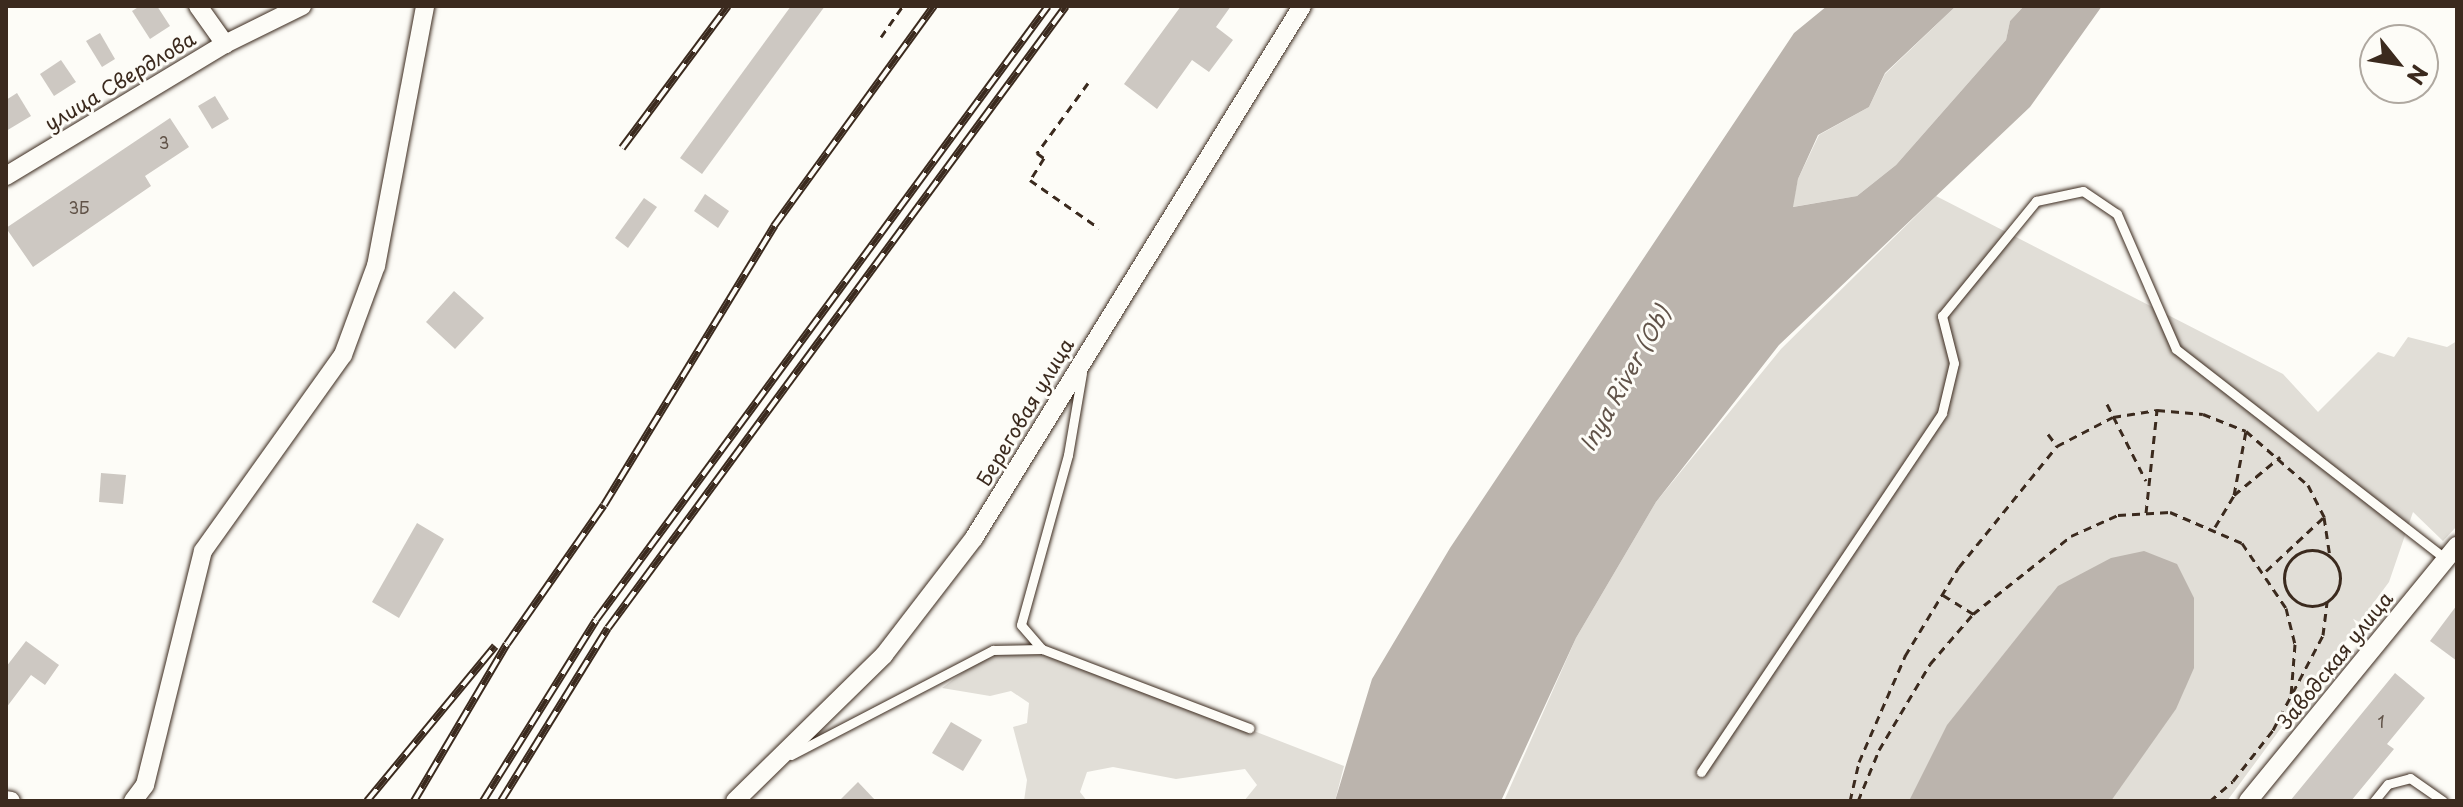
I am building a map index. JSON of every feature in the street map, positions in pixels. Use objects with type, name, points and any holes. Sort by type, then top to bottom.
[{"type":"street","points":[[198,6],[225,44]]},
{"type":"street","name":"улица Свердлова","points":[[6,176],[225,44],[302,6]]},
{"type":"street","points":[[133,801],[145,785],[203,551],[343,355],[371,281],[425,6]]},
{"type":"street","name":"Береговая улица","points":[[737,800],[767,767],[884,655],[974,538],[1302,6]]},
{"type":"street","name":"Заводская улица","points":[[2248,801],[2451,552]]},
{"type":"lane","points":[[1701,772],[1942,413],[1954,363],[1942,316],[2036,201],[2083,191],[2117,214],[2176,349],[2451,552]]},
{"type":"lane","points":[[1042,649],[1021,625],[1068,455],[1084,357]]},
{"type":"lane","points":[[767,767],[993,650],[1042,649],[1249,728]]},
{"type":"lane","points":[[2374,801],[2388,784],[2410,778],[2443,801]]},
{"type":"path","points":[[881,37],[903,6]]},
{"type":"path","points":[[1088,83],[1037,153],[1044,158],[1030,180],[1099,228]]},
{"type":"path","points":[[2107,404],[2146,481]]},
{"type":"path","points":[[2146,513],[2146,481],[2157,410]]},
{"type":"path","points":[[1850,801],[1859,762],[1905,656],[1959,567],[2057,446],[2113,417],[2157,410],[2203,414],[2246,431],[2280,456],[2308,485],[2324,517],[2330,557],[2340,580],[2327,601],[2323,635],[2273,730],[2233,781],[2210,801]]},
{"type":"path","points":[[2234,495],[2246,431]]},
{"type":"path","points":[[2048,434],[2057,446]]},
{"type":"path","points":[[2215,527],[2234,495],[2280,456]]},
{"type":"path","points":[[1858,801],[1879,750],[1930,664],[1973,614],[2071,536],[2118,515],[2170,512],[2215,527],[2242,543],[2266,571],[2286,608],[2295,644],[2291,696]]},
{"type":"path","points":[[2266,571],[2324,517]]},
{"type":"path","points":[[2327,601],[2300,603],[2284,581],[2295,556],[2313,550],[2330,557]]},
{"type":"path","points":[[1943,595],[1973,614]]},
{"type":"shaded area","points":[[1956,6],[2024,6],[2010,21],[2006,40],[1896,165],[1857,196],[1792,207],[1798,179],[1819,135],[1869,107],[1885,74]]},
{"type":"shaded area","points":[[1936,196],[2283,374],[2318,412],[2378,352],[2394,357],[2408,337],[2447,347],[2457,341],[2457,526],[2443,541],[2413,512],[2389,582],[2227,801],[1504,801],[1576,638],[1656,502],[1781,349]]},
{"type":"shaded area","points":[[1042,649],[1344,766],[1335,801],[1244,801],[1257,785],[1245,769],[1176,779],[1113,767],[1087,772],[1080,792],[1087,801],[1024,801],[1027,780],[1013,727],[1027,723],[1029,703],[1011,691],[990,696],[942,688],[993,650]]},
{"type":"water","name":"Inya River (Ob)","points":[[1827,6],[1956,6],[1885,73],[1869,107],[1818,135],[1798,179],[1793,207],[1857,196],[1896,165],[2006,40],[2010,21],[2024,6],[2102,6],[2030,107],[1779,345],[1656,502],[1576,638],[1501,801],[1335,801],[1372,679],[1450,548],[1794,33]]},
{"type":"water","points":[[2144,551],[2177,564],[2194,598],[2194,668],[2176,709],[2111,801],[1909,801],[1947,725],[2058,586],[2111,558]]},
{"type":"building","points":[[140,6],[157,6],[170,26],[150,39],[132,11]]},
{"type":"building","points":[[791,6],[825,6],[702,174],[680,158]]},
{"type":"building","points":[[1181,6],[1231,6],[1216,27],[1233,40],[1209,72],[1192,60],[1157,109],[1124,84]]},
{"type":"building","points":[[100,33],[115,59],[102,67],[86,41]]},
{"type":"building","points":[[61,60],[76,82],[54,96],[40,74]]},
{"type":"building","points":[[17,93],[31,116],[6,131],[6,100]]},
{"type":"building","points":[[215,96],[229,119],[212,129],[198,106]]},
{"type":"building","points":[[170,118],[189,147],[145,176],[151,186],[33,267],[6,228]]},
{"type":"building","points":[[705,194],[729,211],[718,228],[694,211]]},
{"type":"building","points":[[644,198],[657,207],[628,248],[615,238]]},
{"type":"building","points":[[454,291],[484,318],[455,349],[426,322]]},
{"type":"building","points":[[101,473],[126,475],[123,504],[99,502]]},
{"type":"building","points":[[417,523],[444,539],[399,618],[372,602]]},
{"type":"building","points":[[2457,605],[2457,661],[2430,641]]},
{"type":"building","points":[[26,641],[59,665],[45,685],[31,675],[6,708],[6,667]]},
{"type":"building","points":[[2395,673],[2425,698],[2387,744],[2394,749],[2351,801],[2290,801]]},
{"type":"building","points":[[951,722],[982,740],[963,771],[932,753]]},
{"type":"building","points":[[858,782],[876,801],[839,801]]},
{"type":"railway","points":[[622,148],[728,6]]},
{"type":"railway","points":[[414,801],[507,644],[604,505],[774,226],[934,6]]},
{"type":"railway","points":[[483,801],[596,620],[1048,6]]},
{"type":"railway","points":[[501,801],[608,628],[1066,6]]},
{"type":"railway","points":[[367,801],[495,646]]}]
